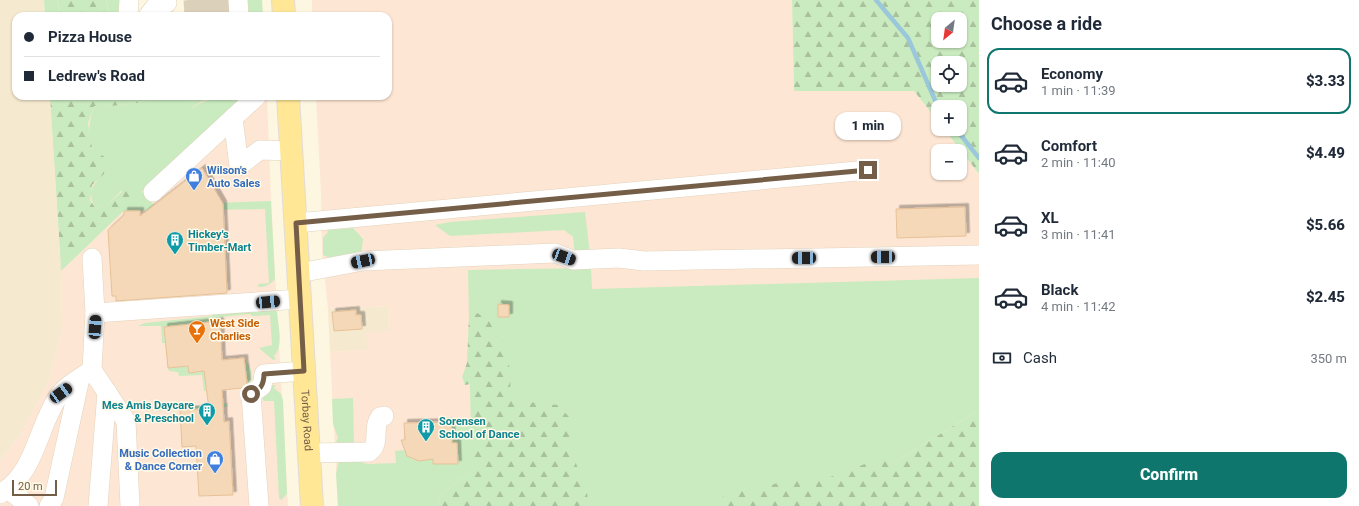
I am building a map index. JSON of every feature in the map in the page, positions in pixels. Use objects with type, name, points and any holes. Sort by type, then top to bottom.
[{"type":"main road","points":[[283,0],[284,12]]},
{"type":"main road","name":"Torbay Road","points":[[288,100],[312,506]]},
{"type":"street","points":[[128,12],[129,0]]},
{"type":"street","points":[[238,0],[239,12]]},
{"type":"street","points":[[151,12],[155,7],[167,6]]},
{"type":"street","points":[[153,192],[253,100]]},
{"type":"street","points":[[233,118],[239,166],[260,150],[292,151]]},
{"type":"street","points":[[296,223],[868,170]]},
{"type":"street","points":[[299,273],[363,261],[555,253],[573,260],[619,258],[644,261],[979,255]]},
{"type":"street","points":[[49,506],[54,498],[86,374],[96,313],[92,258]]},
{"type":"street","points":[[96,313],[300,299]]},
{"type":"street","points":[[259,506],[251,394],[258,391],[262,386],[264,374],[304,371]]},
{"type":"street","points":[[86,374],[107,392],[126,421],[130,506]]},
{"type":"street","points":[[29,506],[4,491],[29,462],[51,408],[61,393],[86,374]]},
{"type":"street","points":[[98,506],[107,392]]},
{"type":"street","points":[[310,452],[369,452],[376,442],[377,421],[380,417],[384,416]]},
{"type":"shaded area","points":[[0,0],[44,0],[45,12],[12,12],[12,100],[50,100],[61,271],[62,329],[48,383],[20,435],[0,461]]},
{"type":"shaded area","points":[[312,0],[792,0],[794,91],[914,91],[931,112],[931,136],[949,136],[956,144],[931,144],[931,180],[967,180],[967,159],[979,174],[979,410],[892,464],[850,506],[338,506],[330,352],[367,350],[366,332],[390,331],[389,306],[328,309],[322,251],[321,193],[316,100],[392,100],[392,12],[312,12]]},
{"type":"shaded area","points":[[50,100],[267,100],[271,201],[288,506],[0,506],[0,461],[20,435],[48,383],[62,329],[61,271]]},
{"type":"shaded area","points":[[389,306],[390,331],[367,350],[330,352],[328,309]]},
{"type":"green space","points":[[44,0],[57,0],[60,12],[45,12]]},
{"type":"green space","points":[[57,0],[106,0],[109,10],[108,12],[60,12]]},
{"type":"green space","points":[[106,0],[119,0],[119,6],[122,6],[122,12],[108,12]]},
{"type":"green space","points":[[242,0],[262,0],[263,12],[243,12]]},
{"type":"green space","points":[[792,0],[979,0],[979,174],[967,159],[967,144],[956,144],[949,136],[967,136],[967,100],[931,100],[931,112],[914,91],[794,91]]},
{"type":"green space","points":[[50,100],[146,100],[134,104],[94,106],[88,123],[92,148],[106,158],[104,174],[92,185],[90,200],[96,209],[107,205],[126,188],[135,189],[139,196],[82,251],[60,251]]},
{"type":"green space","points":[[146,100],[186,100],[192,108],[208,100],[245,100],[142,191],[154,205],[271,201],[275,279],[269,284],[262,287],[257,286],[259,284],[269,283],[265,209],[124,211],[122,190],[107,205],[96,209],[91,198],[91,193],[96,182],[104,174],[92,149],[90,141],[89,134],[91,116],[94,106],[134,104]]},
{"type":"green space","points":[[186,100],[207,100],[202,101],[191,108]]},
{"type":"green space","points":[[585,212],[590,254],[575,255],[573,237],[564,230],[450,236],[435,225],[450,222]]},
{"type":"green space","points":[[353,228],[363,239],[361,256],[330,258],[323,255],[323,238],[328,232],[327,230]]},
{"type":"green space","points":[[60,251],[82,251],[61,271]]},
{"type":"green space","points":[[591,268],[592,289],[979,278],[979,410],[892,464],[850,506],[474,506],[472,470],[440,495],[437,506],[338,506],[336,474],[339,459],[349,459],[368,464],[396,463],[395,451],[405,450],[407,455],[413,459],[421,460],[433,455],[433,464],[457,464],[457,444],[452,443],[451,422],[471,421],[468,270]]},
{"type":"green space","points":[[273,309],[277,312],[280,341],[277,352],[274,356],[276,359],[273,360],[259,348],[272,345],[270,315],[252,316],[250,314],[221,317],[220,321],[164,327],[165,343],[162,343],[161,326],[138,326],[145,323],[212,316],[213,314]]},
{"type":"green space","points":[[477,313],[488,319],[504,350],[511,372],[510,392],[526,401],[558,405],[569,417],[574,438],[574,458],[587,493],[589,506],[437,506],[440,495],[472,470],[470,384],[465,385],[462,377],[467,363],[469,315]]},
{"type":"green space","points":[[244,358],[252,372],[251,380],[247,387]]},
{"type":"green space","points":[[202,364],[204,364],[206,391],[204,391],[202,375],[179,376],[178,372],[169,371],[168,368],[188,366],[189,373],[202,372]]},
{"type":"green space","points":[[273,385],[276,385],[274,388],[281,394],[283,400],[287,494],[281,500],[279,498],[274,401],[264,401],[262,398]]},
{"type":"green space","points":[[353,398],[354,443],[338,443],[336,441],[338,438],[333,424],[332,399]]},
{"type":"green space","points":[[228,403],[228,407],[150,411],[161,409]]},
{"type":"green space","points":[[979,410],[979,506],[727,506],[722,499],[724,492],[761,488],[794,478],[830,477],[878,459],[892,464]]},
{"type":"building","points":[[188,0],[227,0],[228,12],[189,12]]},
{"type":"building","name":"Hickey's Timber-Mart","points":[[202,168],[223,204],[227,293],[116,301],[116,296],[112,296],[108,230],[124,215],[124,211],[140,211],[140,216]]},
{"type":"building","points":[[965,207],[966,236],[897,238],[896,209]]},
{"type":"building","points":[[498,304],[509,305],[509,317],[498,317]]},
{"type":"building","points":[[356,310],[356,315],[361,315],[362,329],[334,331],[332,312]]},
{"type":"building","points":[[220,321],[222,360],[244,358],[247,383],[242,388],[222,390],[224,422],[229,421],[233,495],[199,496],[196,446],[182,447],[180,410],[209,409],[204,371],[189,373],[188,366],[168,368],[164,327]]},
{"type":"building","name":"Sorensen School of Dance","points":[[451,422],[452,443],[457,443],[458,464],[433,464],[433,459],[419,461],[407,456],[401,440],[405,440],[404,423]]},
{"type":"waterway","points":[[876,0],[908,38],[935,100]]},
{"type":"waterway","points":[[962,136],[979,158]]},
{"type":"tunnel","points":[[193,0],[194,12]]},
{"type":"tunnel","points":[[211,0],[211,12]]},
{"type":"tunnel","points":[[227,0],[228,12]]},
{"type":"place","name":"Wilson's Auto Sales","points":[[194,191]]},
{"type":"place","name":"Hickey's Timber-Mart","points":[[175,255]]},
{"type":"place","name":"West Side Charlies","points":[[197,344]]},
{"type":"place","name":"Mes Amis Daycare & Preschool","points":[[207,426]]},
{"type":"place","name":"Sorensen School of Dance","points":[[426,442]]},
{"type":"place","name":"Music Collection & Dance Corner","points":[[215,474]]},
{"type":"route","points":[[251,394],[258,391],[262,386],[264,374],[304,371],[296,223],[868,170]]}]
